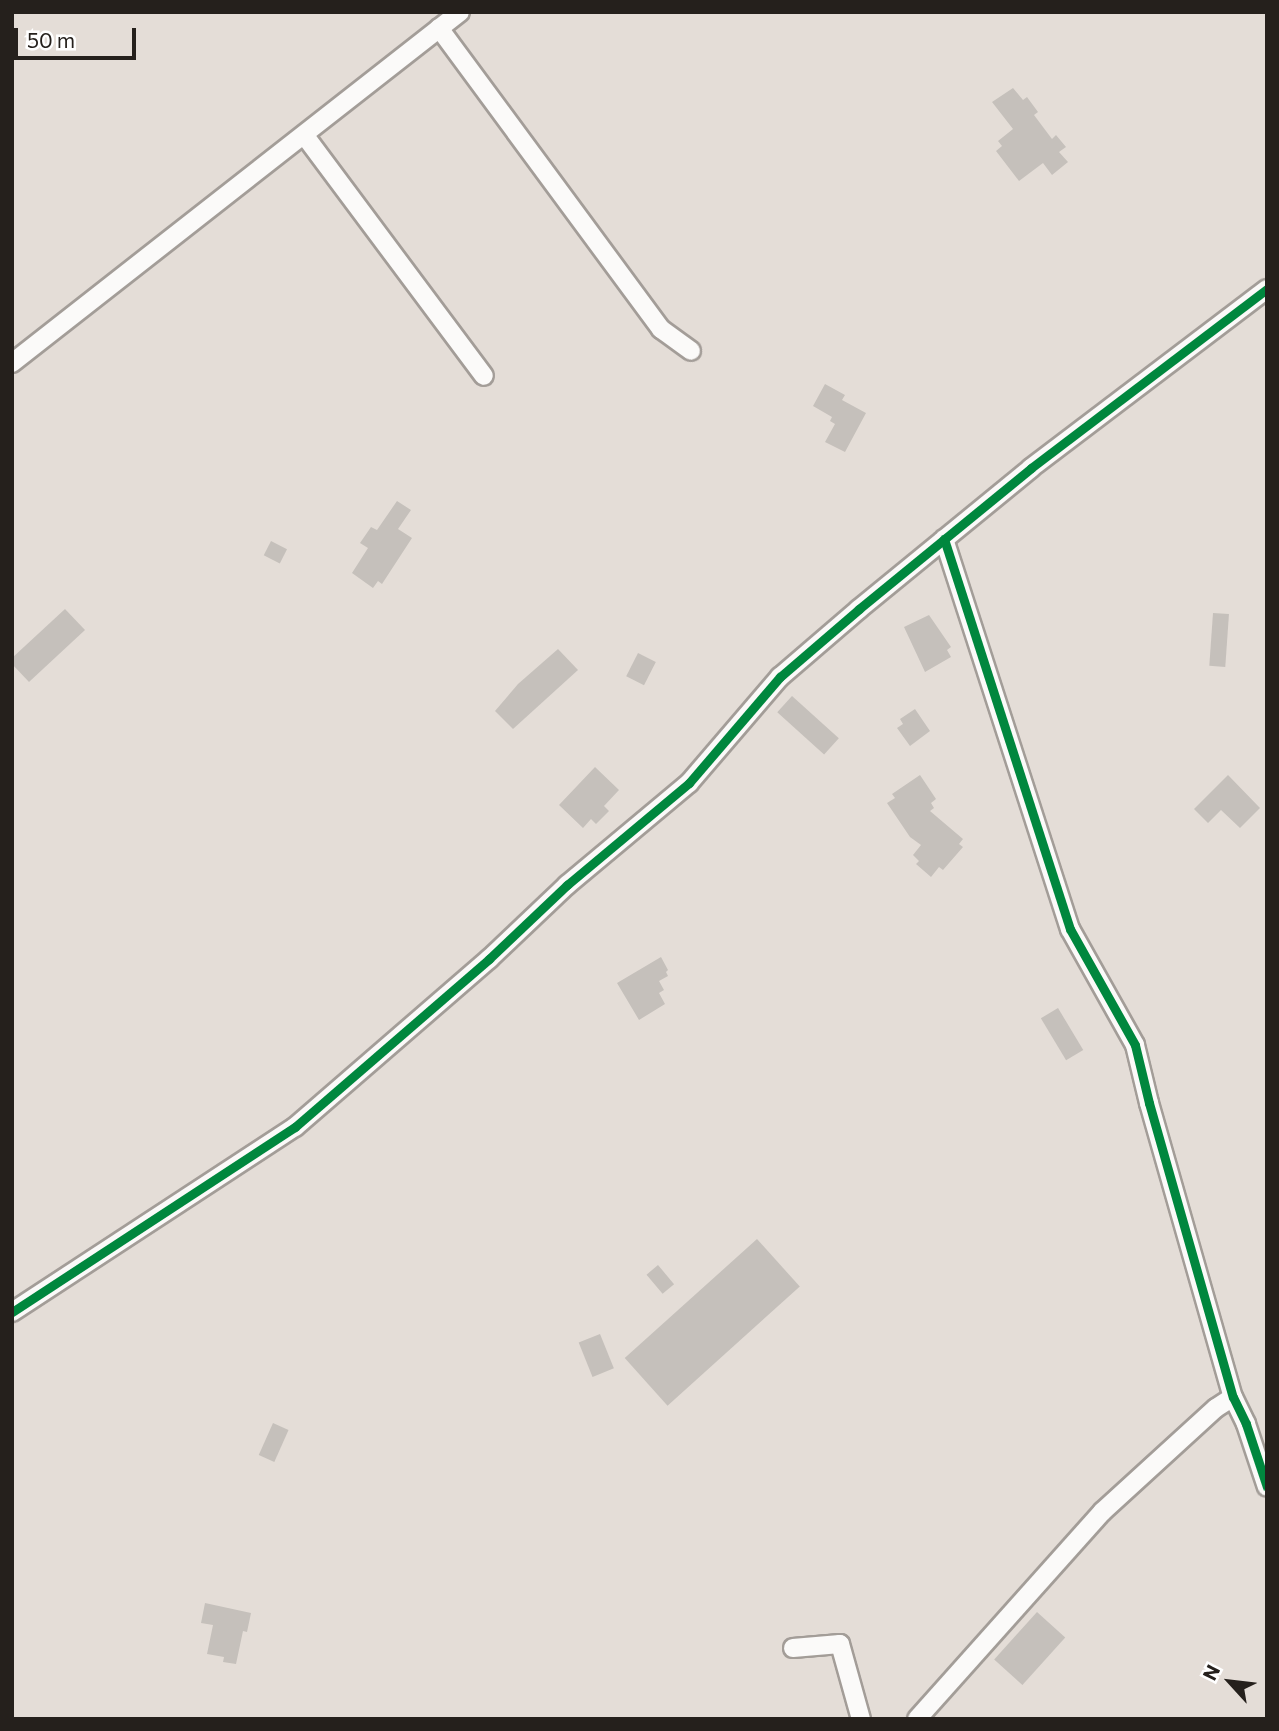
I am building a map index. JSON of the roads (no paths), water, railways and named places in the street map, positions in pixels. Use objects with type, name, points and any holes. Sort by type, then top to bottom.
[{"type":"street","points":[[12,363],[460,12]]},
{"type":"street","points":[[439,28],[662,328],[691,351]]},
{"type":"street","points":[[305,136],[484,376]]},
{"type":"street","points":[[12,1312],[295,1127],[489,959],[567,885],[689,783],[780,677],[1031,468],[1267,289]]},
{"type":"street","points":[[944,539],[1070,929],[1135,1045],[1233,1397],[1246,1424],[1267,1486]]},
{"type":"street","points":[[917,1719],[1102,1512],[1216,1408],[1233,1397]]},
{"type":"street","points":[[793,1648],[840,1644],[862,1719]]}]
